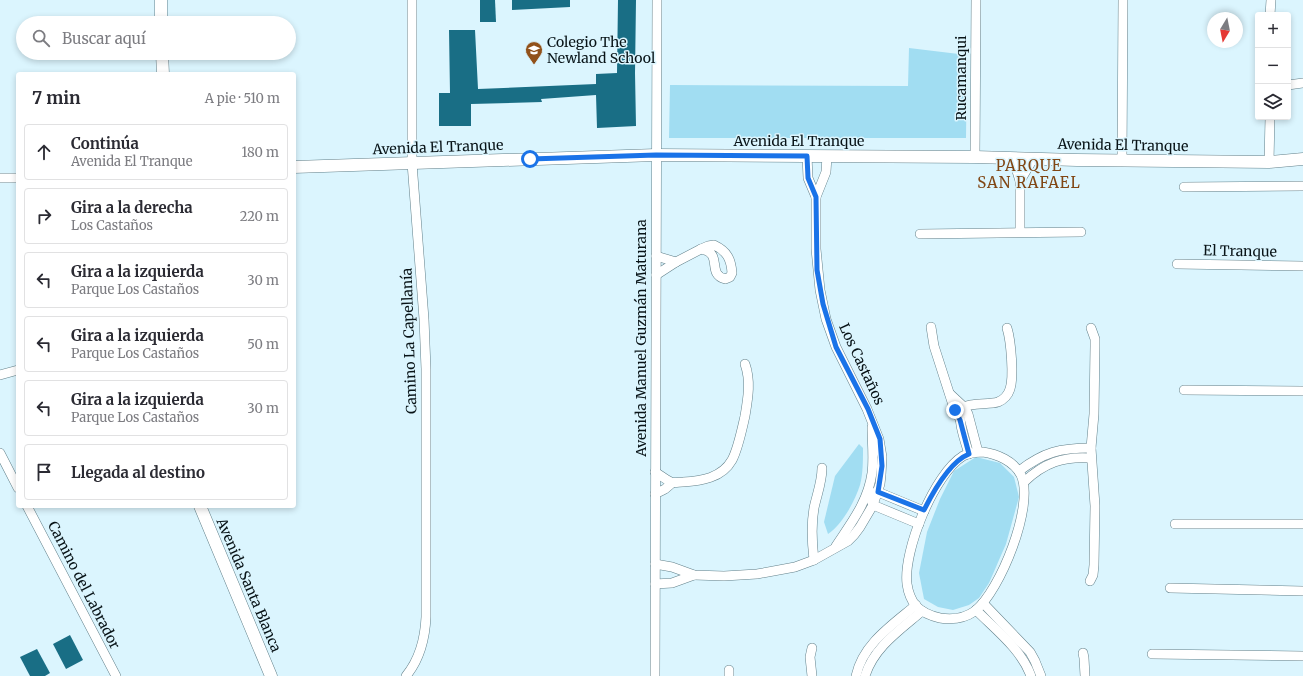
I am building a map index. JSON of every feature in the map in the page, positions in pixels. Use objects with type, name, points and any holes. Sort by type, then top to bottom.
[{"type":"main road","points":[[161,0],[161,16]]},
{"type":"main road","points":[[162,60],[163,72]]},
{"type":"main road","name":"Avenida El Tranque","points":[[296,167],[656,155],[975,157],[1269,162],[1303,159]]},
{"type":"main road","name":"Avenida Santa Blanca","points":[[201,508],[271,676]]},
{"type":"street","name":"Camino La Capellanía","points":[[406,676],[413,667],[421,649],[425,632],[426,617],[426,369],[424,319],[412,163],[412,0]]},
{"type":"street","name":"Avenida Manuel Guzmán Maturana","points":[[654,676],[656,0]]},
{"type":"street","name":"Rucamanqui","points":[[975,157],[976,0]]},
{"type":"street","points":[[1122,160],[1123,0]]},
{"type":"street","points":[[1270,0],[1270,12]]},
{"type":"street","points":[[1291,85],[1303,83]]},
{"type":"street","points":[[1269,162],[1270,120]]},
{"type":"street","name":"Los Castaños","points":[[655,584],[672,583],[694,576],[756,574],[795,567],[814,560],[848,541],[854,535],[873,505],[878,492],[882,457],[880,439],[872,424],[868,409],[836,347],[823,304],[817,270],[816,197],[808,178],[807,156]]},
{"type":"street","name":"Los Castaños","points":[[816,197],[826,172],[827,156]]},
{"type":"street","points":[[1013,158],[1020,181],[1020,232]]},
{"type":"street","points":[[1020,181],[1033,159]]},
{"type":"street","points":[[0,178],[16,178]]},
{"type":"street","points":[[1184,187],[1303,186]]},
{"type":"street","points":[[920,234],[1081,232]]},
{"type":"street","points":[[656,275],[676,262],[701,249]]},
{"type":"street","points":[[656,256],[676,262]]},
{"type":"street","name":"El Tranque","points":[[1177,264],[1303,266]]},
{"type":"street","points":[[931,327],[934,346],[955,410],[973,453]]},
{"type":"street","points":[[960,420],[961,412],[964,407],[971,405],[984,405],[1000,400],[1007,395],[1011,381],[1010,336],[1007,328]]},
{"type":"street","points":[[1090,581],[1093,575],[1094,565],[1094,506],[1091,453],[1094,414],[1095,361],[1095,339],[1091,328]]},
{"type":"street","points":[[655,472],[672,482],[702,480],[715,476],[726,468],[732,460],[743,424],[748,397],[749,375],[745,364]]},
{"type":"street","points":[[0,375],[16,371]]},
{"type":"street","points":[[1184,390],[1303,391]]},
{"type":"street","points":[[950,394],[964,407],[970,421],[973,453]]},
{"type":"street","points":[[970,421],[974,413],[984,405]]},
{"type":"street","name":"Los Castaños","points":[[834,548],[857,515],[867,494],[873,468],[872,424]]},
{"type":"street","points":[[1019,471],[1035,460],[1052,452],[1066,449],[1091,453]]},
{"type":"street","points":[[983,452],[997,455],[1012,464],[1019,471],[1024,482],[1024,502],[1019,529],[998,579],[983,603],[976,610],[962,617],[949,619],[931,616],[919,608],[912,599],[907,577],[912,546],[924,510],[950,469],[959,459],[973,453],[983,452]]},
{"type":"street","points":[[0,453],[16,484]]},
{"type":"street","points":[[1024,482],[1040,468],[1054,462],[1091,453]]},
{"type":"street","points":[[814,560],[812,524],[816,498],[821,482],[822,468]]},
{"type":"street","points":[[655,494],[665,489],[672,482]]},
{"type":"street","points":[[919,524],[873,505],[867,494],[878,492],[924,510]]},
{"type":"street","name":"Camino del Labrador","points":[[29,508],[116,676]]},
{"type":"street","points":[[1175,524],[1303,524]]},
{"type":"street","name":"Los Castaños","points":[[655,564],[672,567],[694,576]]},
{"type":"street","points":[[1170,588],[1303,591]]},
{"type":"street","points":[[983,603],[1030,652],[1035,660],[1041,676]]},
{"type":"street","points":[[856,676],[862,658],[875,641],[919,608]]},
{"type":"street","points":[[865,676],[877,652],[919,608]]},
{"type":"street","points":[[976,610],[1018,652],[1027,665],[1031,676]]},
{"type":"street","points":[[812,648],[810,657],[812,676]]},
{"type":"street","points":[[1083,653],[1085,676]]},
{"type":"street","points":[[1152,654],[1303,656]]},
{"type":"shaded area","points":[[909,48],[967,55],[966,138],[669,138],[670,85],[908,86]]},
{"type":"shaded area","points":[[859,444],[863,448],[860,485],[855,498],[843,519],[828,534],[824,522],[835,476]]},
{"type":"shaded area","points":[[976,457],[1000,463],[1014,477],[1019,497],[1006,544],[989,583],[979,598],[969,605],[953,610],[938,607],[924,599],[919,573],[927,532],[940,499],[954,471]]},
{"type":"building","points":[[480,0],[495,0],[496,22],[480,22]]},
{"type":"building","points":[[512,0],[570,0],[570,7],[512,10]]},
{"type":"building","points":[[618,0],[636,0],[636,126],[597,128],[596,95],[541,99],[542,102],[471,104],[471,126],[439,126],[439,93],[450,93],[449,30],[475,30],[478,89],[596,84],[596,74],[617,73]]},
{"type":"building","points":[[70,635],[83,660],[66,669],[53,644]]},
{"type":"building","points":[[37,649],[50,673],[45,676],[30,676],[20,657]]},
{"type":"place","name":"Colegio The Newland School","points":[[534,65]]},
{"type":"district","name":"PARQUE SAN RAFAEL","points":[[1029,174]]},
{"type":"route","points":[[530,159],[656,155],[807,156],[808,178],[816,197],[817,270],[826,319],[842,361],[868,409],[872,424],[880,439],[882,466],[878,492],[924,510],[930,498],[950,469],[959,459],[969,454],[960,420],[955,410]]}]
